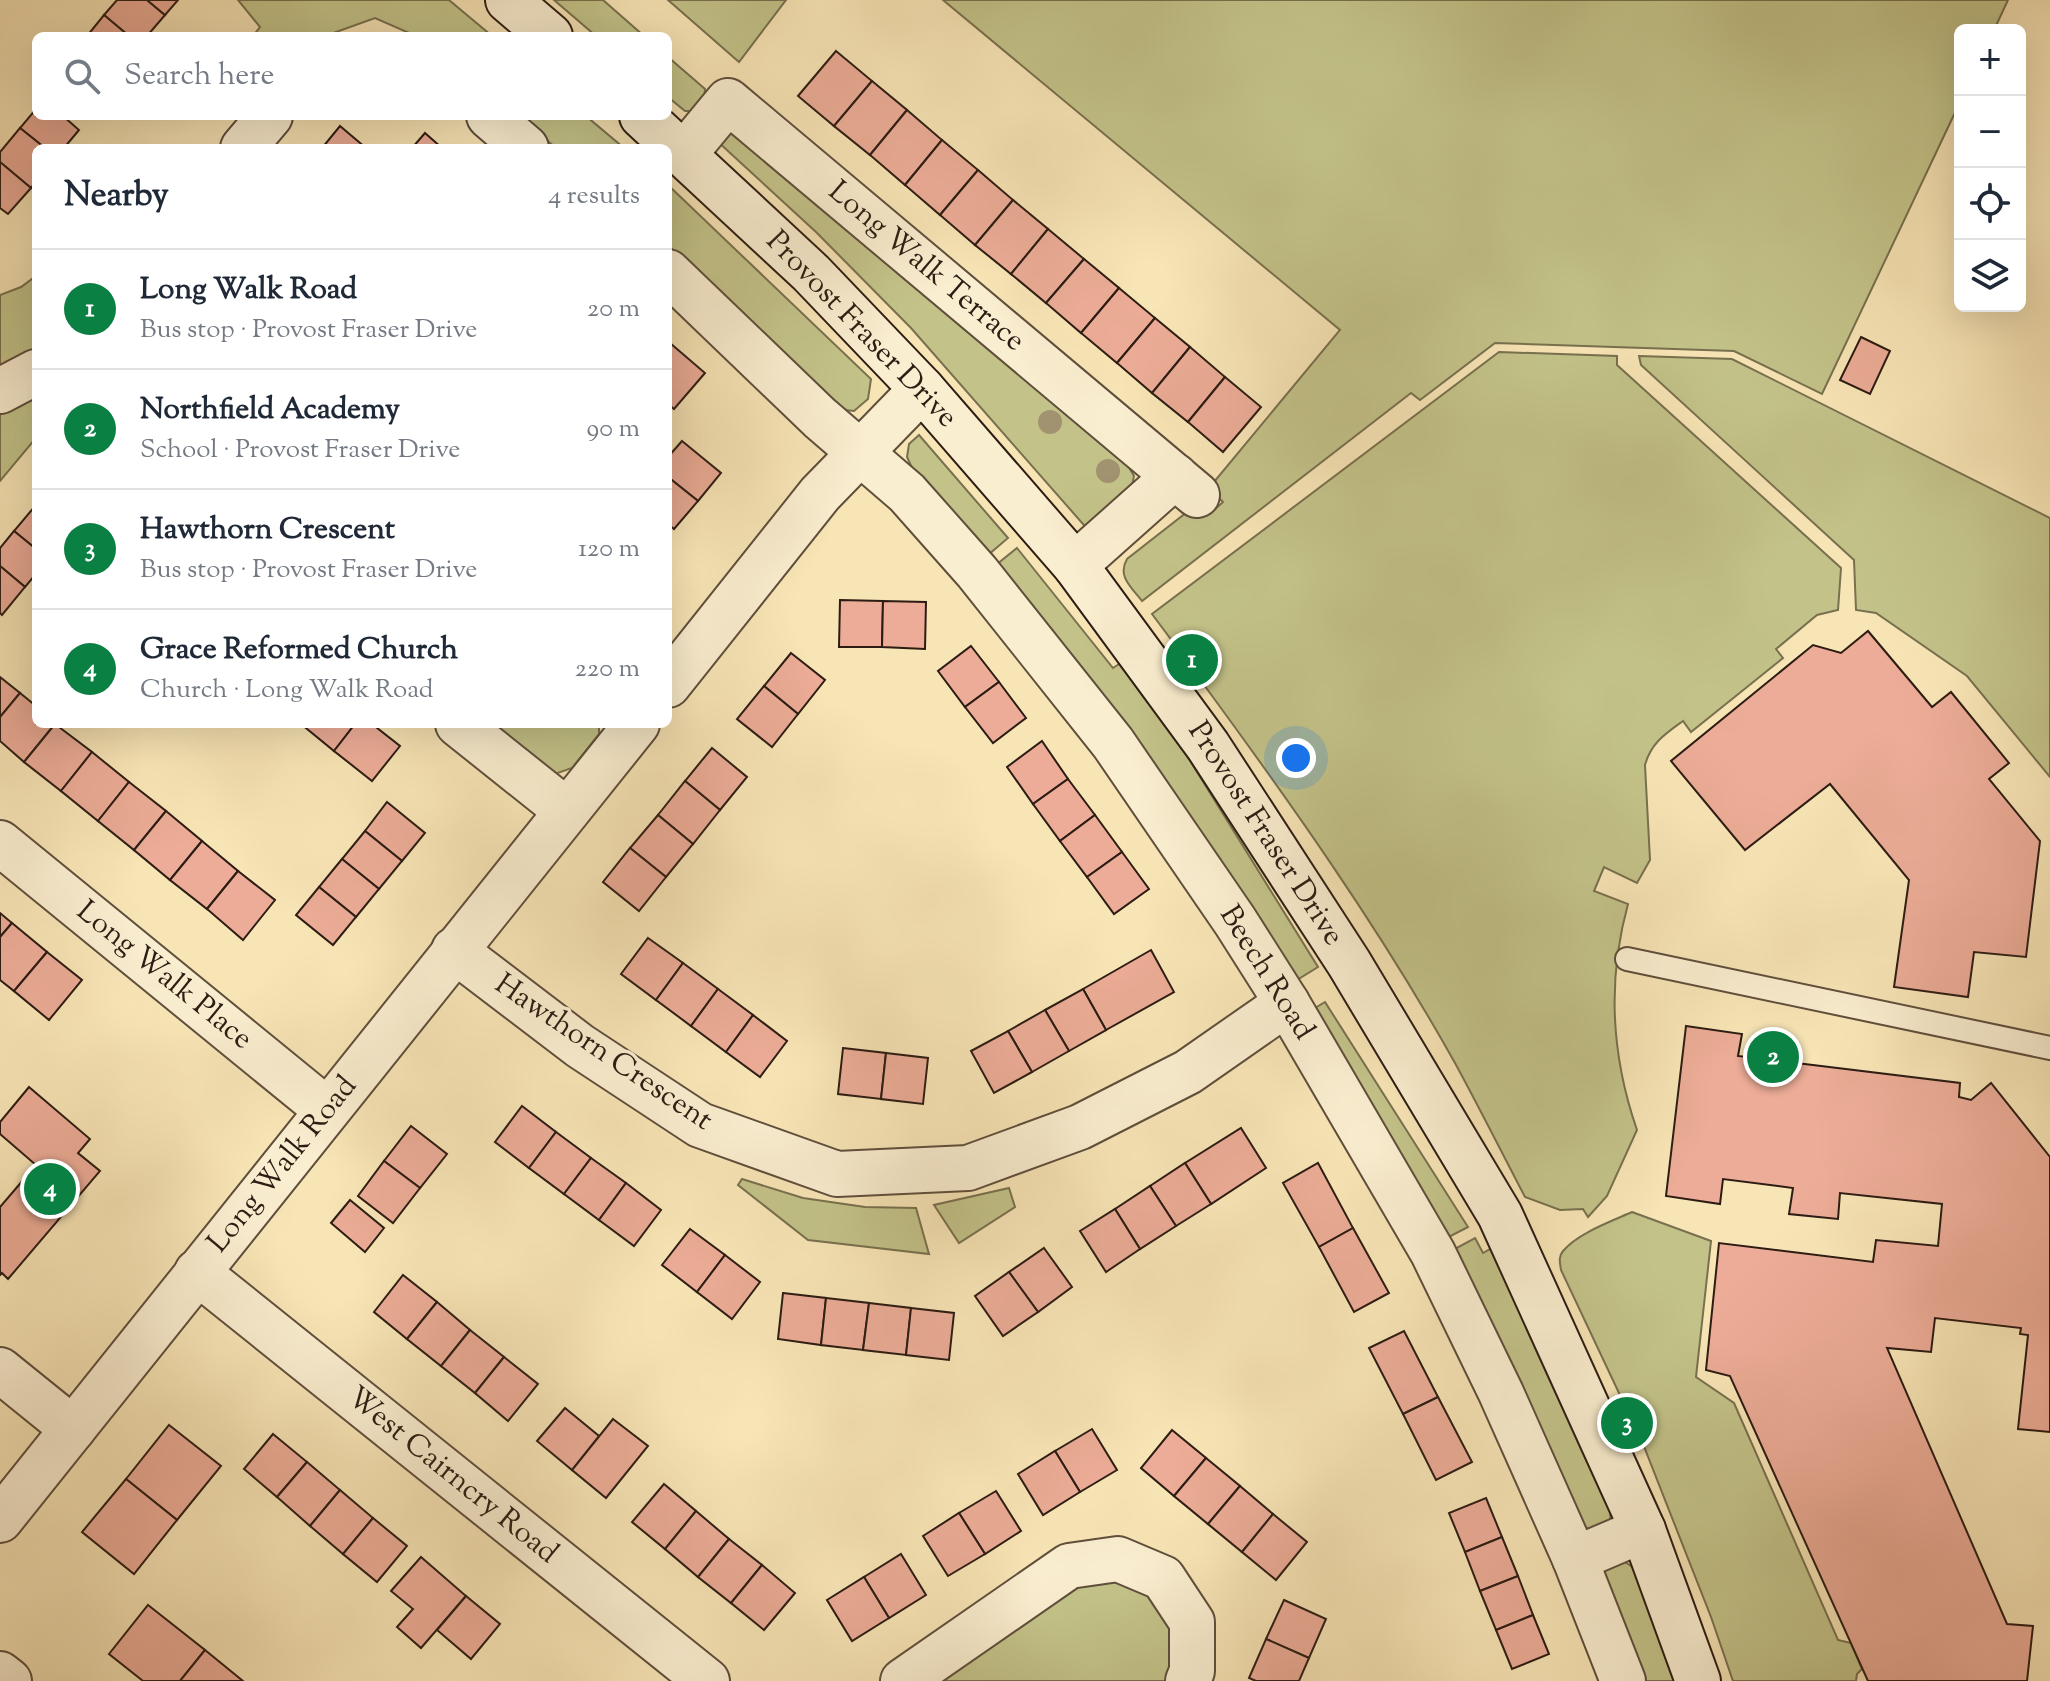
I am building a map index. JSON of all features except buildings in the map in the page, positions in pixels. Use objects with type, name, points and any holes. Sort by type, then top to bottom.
[{"type":"street","points":[[508,0],[545,32]]},
{"type":"street","name":"Long Walk Terrace","points":[[685,153],[728,101],[1186,485],[1075,565]]},
{"type":"street","points":[[246,144],[267,120]]},
{"type":"street","points":[[494,120],[521,144]]},
{"type":"street","name":"Provost Fraser Drive","points":[[647,120],[811,273],[922,389],[1075,565],[1208,746],[1349,963],[1500,1215],[1643,1530],[1698,1681]]},
{"type":"street","points":[[672,276],[859,452]]},
{"type":"street","points":[[0,391],[32,374]]},
{"type":"street","points":[[672,680],[820,494],[922,389]]},
{"type":"street","name":"Beech Road","points":[[859,452],[907,493],[967,560],[1104,731],[1235,921],[1287,1003],[1433,1253],[1501,1393],[1575,1559],[1623,1681]]},
{"type":"street","points":[[463,728],[567,811]]},
{"type":"street","name":"Long Walk Road","points":[[0,1520],[634,728]]},
{"type":"street","name":"Long Walk Place","points":[[0,843],[327,1110]]},
{"type":"street","name":"Hawthorn Crescent","points":[[454,950],[580,1046],[700,1125],[837,1174],[968,1168],[1080,1127],[1188,1072],[1287,1003]]},
{"type":"street","name":"West Cairncry Road","points":[[197,1272],[707,1681]]},
{"type":"street","points":[[0,1370],[73,1429]]},
{"type":"street","points":[[1575,1559],[1643,1530]]},
{"type":"street","points":[[903,1681],[1069,1566],[1118,1559],[1163,1578],[1192,1622],[1192,1671],[1188,1681]]},
{"type":"street","points":[[0,1674],[9,1681]]},
{"type":"lane","points":[[1627,959],[2050,1048]]},
{"type":"green space","points":[[238,0],[449,0],[487,32],[407,32],[375,18],[336,32],[256,32],[260,27]]},
{"type":"green space","points":[[554,0],[603,0],[639,32],[591,32]]},
{"type":"green space","points":[[668,0],[786,0],[739,62]]},
{"type":"green space","points":[[943,0],[2008,0],[1997,24],[1954,24],[1954,115],[1822,394],[1734,351],[1495,343],[1420,400],[1411,393],[1142,601],[1124,576],[1127,559],[1196,505],[1212,512],[1223,502],[1209,488],[1340,330]]},
{"type":"green space","points":[[672,60],[705,89],[704,100],[694,111],[685,111],[672,100]]},
{"type":"green space","points":[[523,120],[591,120],[619,144],[551,144]]},
{"type":"green space","points":[[728,130],[1122,455],[1134,476],[1130,497],[1090,532],[911,328],[816,232],[716,140]]},
{"type":"green space","points":[[672,189],[871,379],[868,399],[854,411],[835,409],[672,249]]},
{"type":"green space","points":[[32,279],[32,353],[0,372],[0,295]]},
{"type":"green space","points":[[1499,352],[1617,356],[1617,365],[1841,568],[1838,610],[1817,615],[1776,649],[1783,658],[1691,732],[1683,721],[1655,745],[1645,765],[1650,860],[1637,883],[1604,867],[1594,891],[1628,904],[1617,961],[1615,1017],[1622,1074],[1637,1130],[1607,1196],[1588,1217],[1583,1209],[1560,1210],[1525,1197],[1455,1063],[1364,913],[1196,674],[1203,667],[1189,649],[1182,654],[1152,614]]},
{"type":"green space","points":[[1639,356],[1732,359],[2050,518],[2050,777],[1967,676],[1876,613],[1856,610],[1854,560],[1641,365]]},
{"type":"green space","points":[[32,400],[32,443],[0,481],[0,410]]},
{"type":"green space","points":[[919,435],[1008,538],[988,555],[913,470],[907,457],[909,444]]},
{"type":"green space","points":[[1017,548],[1113,668],[1122,662],[1176,738],[1318,967],[1297,980],[996,565]]},
{"type":"green space","points":[[493,728],[599,728],[599,734],[572,768],[555,774]]},
{"type":"green space","points":[[1325,1002],[1468,1227],[1445,1239],[1315,1008]]},
{"type":"green space","points":[[742,1179],[803,1198],[865,1207],[916,1208],[929,1254],[808,1240],[738,1185]]},
{"type":"green space","points":[[1009,1188],[1015,1207],[959,1243],[934,1205]]},
{"type":"green space","points":[[1632,1212],[1711,1241],[1696,1377],[1734,1403],[1838,1640],[1851,1643],[1862,1669],[1856,1681],[1733,1681],[1643,1444],[1561,1270],[1560,1256],[1569,1245],[1596,1228]]},
{"type":"green space","points":[[1475,1238],[1483,1253],[1492,1248],[1611,1509],[1610,1521],[1590,1530],[1581,1524],[1451,1251]]},
{"type":"green space","points":[[1622,1560],[1637,1570],[1676,1681],[1642,1681],[1602,1578],[1607,1566]]},
{"type":"green space","points":[[1112,1578],[1148,1595],[1175,1631],[1169,1681],[929,1681],[1081,1582]]},
{"type":"place","name":"Long Walk Road","points":[[1192,660]]},
{"type":"place","name":"Northfield Academy","points":[[1773,1057]]},
{"type":"place","name":"Grace Reformed Church","points":[[50,1189]]},
{"type":"place","name":"Hawthorn Crescent","points":[[1627,1423]]}]
